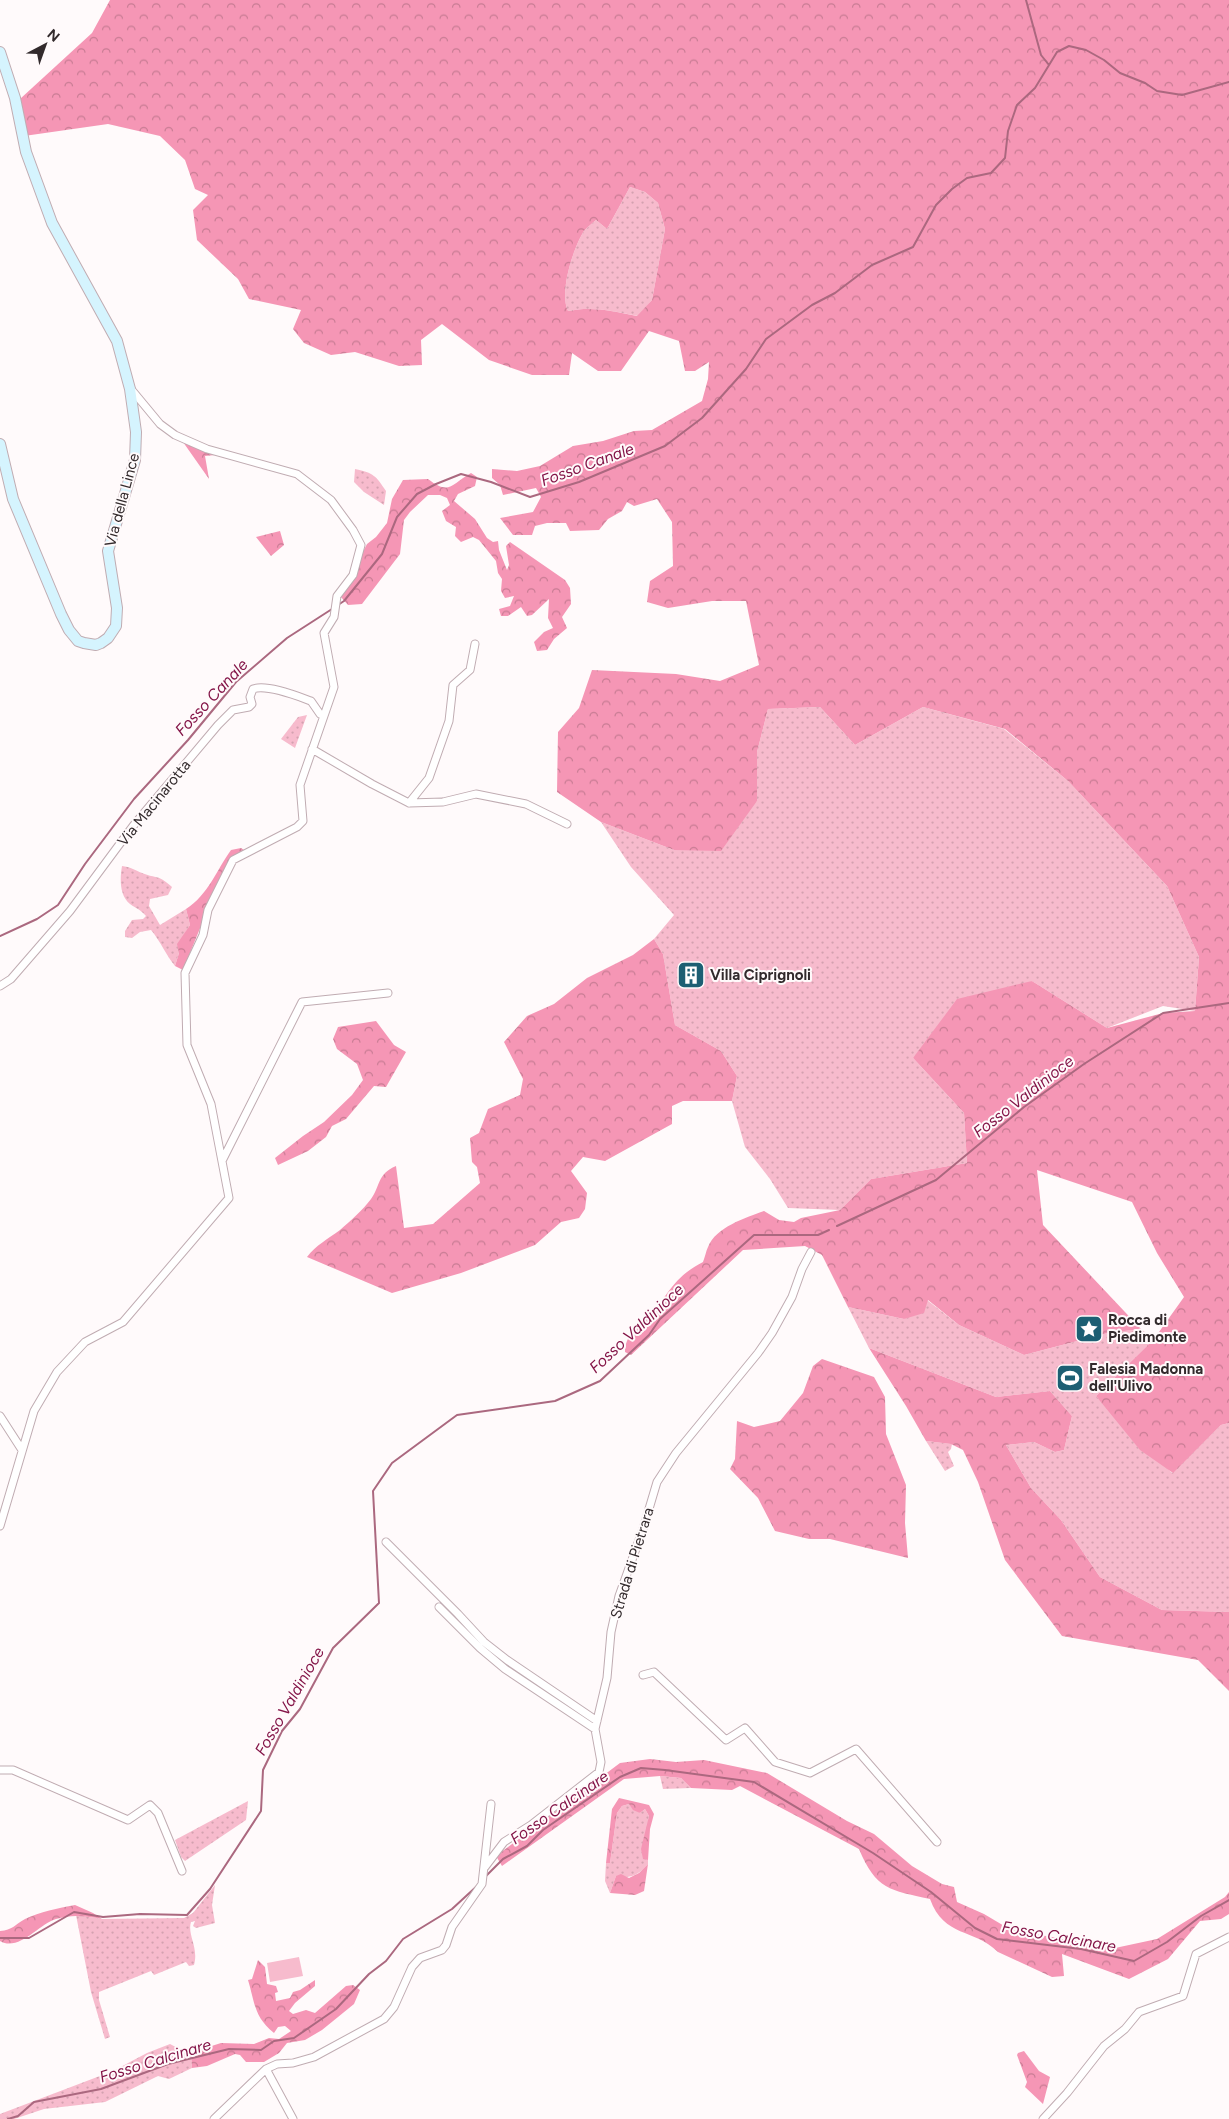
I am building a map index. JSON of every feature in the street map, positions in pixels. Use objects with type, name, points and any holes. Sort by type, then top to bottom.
[{"type":"street","name":"Via della Lince","points":[[0,52],[15,98],[24,144],[52,223],[117,341],[130,389],[136,432],[135,460],[108,551],[117,618],[116,626],[102,643],[96,645],[78,641],[69,630],[13,499],[0,444]]},
{"type":"street","points":[[0,1526],[34,1411],[57,1372],[85,1342],[123,1322],[229,1198],[211,1104],[187,1045],[185,973],[203,935],[208,910],[233,860],[303,821],[300,785],[334,687],[324,633],[334,617],[337,596],[353,575],[361,545],[353,530],[331,500],[297,474],[207,449],[171,433],[160,424],[130,389]]},
{"type":"street","points":[[409,803],[429,778],[449,721],[453,685],[470,670],[474,644]]},
{"type":"street","name":"Via Macinarotta","points":[[0,986],[12,980],[70,911],[133,826],[218,726],[233,710],[249,707],[252,704],[250,697],[253,688],[265,688],[304,698],[311,701],[320,714],[324,715]]},
{"type":"street","points":[[312,749],[409,803],[443,802],[476,794],[526,804],[567,824]]},
{"type":"street","points":[[222,1162],[302,1002],[388,993]]},
{"type":"street","name":"Strada di Pietrara","points":[[485,1867],[504,1842],[531,1824],[599,1772],[601,1762],[595,1729],[607,1678],[611,1632],[619,1596],[643,1529],[657,1482],[676,1453],[746,1368],[772,1333],[792,1297],[802,1269],[811,1252]]},
{"type":"street","points":[[0,1416],[22,1450]]},
{"type":"street","points":[[386,1542],[484,1642],[515,1666],[598,1720]]},
{"type":"street","points":[[439,1607],[480,1648],[505,1669],[595,1729]]},
{"type":"street","points":[[643,1675],[654,1672],[726,1740],[745,1728],[775,1762],[810,1773],[856,1749],[936,1842]]},
{"type":"street","points":[[0,1770],[13,1770],[128,1820],[150,1805],[158,1812],[182,1872]]},
{"type":"street","name":"Strada di Pietrara","points":[[266,2069],[277,2064],[292,2063],[314,2056],[384,2019],[394,2007],[412,1967],[420,1958],[438,1953],[446,1945],[452,1927],[482,1884],[491,1804]]},
{"type":"street","points":[[1043,2119],[1067,2093],[1104,2046],[1125,2029],[1139,2012],[1183,1996],[1196,1954],[1228,1937]]},
{"type":"street","points":[[214,2119],[266,2069],[293,2119]]},
{"type":"shaded area","points":[[630,187],[645,192],[658,203],[665,229],[652,300],[638,316],[594,309],[568,311],[565,293],[566,282],[568,271],[580,239],[585,230],[596,220],[607,229]]},
{"type":"shaded area","points":[[355,469],[371,474],[380,482],[386,491],[384,505],[364,492],[354,482]]},
{"type":"shaded area","points":[[820,707],[855,745],[923,707],[1004,729],[1068,781],[1167,886],[1199,957],[1195,1011],[1163,1006],[1107,1028],[1032,981],[913,1058],[964,1113],[967,1163],[871,1179],[840,1210],[788,1208],[770,1179],[745,1147],[732,1101],[737,1076],[721,1051],[675,1025],[663,954],[654,939],[674,915],[631,867],[601,822],[674,850],[757,801],[757,752],[768,709]]},
{"type":"shaded area","points":[[307,715],[295,748],[281,739],[298,717]]},
{"type":"shaded area","points":[[122,866],[160,878],[172,887],[168,895],[150,899],[149,906],[160,925],[186,909],[190,925],[185,933],[175,966],[151,930],[140,932],[132,938],[125,937],[125,931],[132,920],[143,919],[146,916],[130,904],[124,896],[121,881]]},
{"type":"shaded area","points":[[927,1300],[959,1325],[1024,1355],[1108,1333],[1141,1329],[1154,1339],[1096,1396],[1172,1473],[1221,1425],[1229,1423],[1229,1612],[1162,1610],[1100,1577],[1061,1520],[1031,1488],[1006,1445],[1034,1442],[1055,1452],[1064,1450],[1072,1416],[1050,1391],[996,1397],[869,1348],[848,1307],[904,1319]]},
{"type":"shaded area","points":[[926,1441],[952,1444],[948,1452],[954,1466],[945,1471]]},
{"type":"shaded area","points":[[660,1776],[681,1778],[691,1788],[663,1789]]},
{"type":"shaded area","points":[[248,1801],[246,1820],[185,1861],[181,1857],[175,1840]]},
{"type":"shaded area","points":[[629,1804],[640,1813],[645,1809],[649,1816],[643,1858],[648,1860],[648,1864],[634,1875],[626,1877],[616,1876],[610,1893],[605,1881],[606,1863],[610,1863],[617,1813],[622,1806]]},
{"type":"shaded area","points":[[215,1885],[212,1905],[215,1923],[196,1928],[193,1926],[195,1921],[191,1922],[190,1932],[195,1953],[194,1965],[189,1966],[186,1962],[154,1975],[151,1971],[99,1992],[99,2000],[110,2037],[105,2039],[91,1992],[76,1915],[102,1919],[184,1918],[193,1913]]},
{"type":"shaded area","points":[[299,1957],[303,1976],[270,1982],[267,1963]]},
{"type":"shaded area","points":[[170,2044],[191,2055],[192,2068],[169,2079],[158,2076],[105,2102],[44,2109],[14,2119],[0,2119],[0,2114],[113,2071],[147,2053]]},
{"type":"green space","points":[[110,0],[1229,0],[1229,1423],[1221,1425],[1173,1473],[1140,1450],[1096,1396],[1154,1339],[1184,1297],[1157,1253],[1132,1202],[1037,1170],[1043,1225],[1141,1329],[1108,1333],[1024,1355],[959,1325],[928,1300],[924,1313],[904,1319],[848,1307],[822,1255],[805,1246],[743,1250],[631,1355],[625,1352],[627,1341],[632,1333],[684,1274],[703,1262],[712,1240],[717,1234],[732,1224],[764,1211],[779,1220],[794,1222],[801,1218],[840,1210],[871,1179],[967,1163],[964,1113],[913,1058],[957,999],[1032,981],[1107,1028],[1163,1013],[1195,1011],[1199,957],[1167,886],[1068,781],[1005,729],[923,707],[855,745],[820,707],[768,709],[757,752],[757,801],[721,851],[674,850],[601,822],[557,792],[558,732],[579,708],[592,670],[676,674],[720,681],[759,665],[746,601],[712,601],[668,608],[647,602],[650,581],[673,566],[672,522],[657,499],[634,506],[627,502],[622,511],[608,519],[599,530],[570,531],[566,523],[547,523],[535,526],[532,535],[513,535],[500,518],[533,512],[541,497],[536,488],[503,495],[500,485],[492,478],[492,469],[517,471],[540,466],[573,446],[603,441],[634,431],[652,430],[702,401],[708,379],[709,362],[695,371],[685,371],[679,341],[649,331],[621,371],[598,371],[572,353],[569,375],[532,375],[489,360],[442,324],[421,340],[422,365],[399,366],[355,352],[331,355],[304,343],[293,329],[301,310],[249,299],[238,279],[197,240],[193,210],[208,195],[195,189],[185,160],[160,136],[108,124],[24,136],[20,99],[92,33]],"holes":[[[630,187],[645,192],[658,203],[665,229],[652,300],[637,316],[594,309],[568,311],[565,293],[568,271],[584,231],[596,220],[607,229]]]},
{"type":"green space","points":[[183,442],[215,455],[205,456],[209,479]]},
{"type":"green space","points":[[471,473],[477,477],[475,486],[458,494],[454,501],[475,519],[487,538],[493,542],[498,541],[499,550],[507,570],[509,565],[506,546],[510,542],[565,580],[570,588],[571,604],[562,617],[567,628],[554,639],[547,650],[537,651],[534,642],[544,632],[553,628],[548,618],[549,599],[532,615],[527,616],[521,607],[508,616],[501,616],[499,609],[510,606],[514,596],[505,598],[501,591],[502,579],[498,573],[496,561],[479,540],[473,537],[461,542],[455,536],[456,527],[446,521],[442,511],[450,505],[447,498],[440,495],[428,495],[404,520],[400,554],[362,604],[348,605],[340,596],[367,544],[376,537],[387,523],[392,499],[403,480],[428,479],[441,487],[446,487]]},
{"type":"green space","points":[[280,531],[284,545],[271,556],[256,537]]},
{"type":"green space","points":[[241,848],[244,850],[234,857],[203,921],[183,970],[175,966],[179,953],[177,944],[190,925],[186,909],[206,890],[231,850]]},
{"type":"green space","points":[[654,939],[663,954],[675,1025],[721,1051],[737,1076],[732,1101],[683,1101],[672,1106],[672,1124],[605,1161],[583,1157],[571,1171],[587,1193],[585,1209],[579,1218],[561,1222],[535,1245],[461,1273],[392,1293],[307,1257],[318,1246],[340,1230],[368,1203],[385,1173],[396,1166],[404,1228],[433,1224],[480,1183],[477,1167],[472,1162],[470,1138],[479,1133],[488,1109],[520,1095],[523,1079],[504,1042],[527,1016],[554,1004],[587,978],[633,955]]},
{"type":"green space","points":[[376,1021],[394,1045],[406,1052],[386,1087],[374,1086],[346,1119],[332,1126],[326,1137],[308,1151],[278,1165],[275,1158],[324,1122],[352,1095],[363,1080],[357,1064],[337,1049],[333,1039],[338,1027]]},
{"type":"green space","points":[[869,1348],[996,1397],[1050,1391],[1072,1416],[1064,1450],[1055,1452],[1034,1442],[1006,1445],[1031,1488],[1061,1520],[1100,1577],[1162,1610],[1229,1612],[1229,1691],[1198,1660],[1062,1636],[1005,1560],[978,1482],[963,1450],[951,1444],[926,1441]]},
{"type":"green space","points":[[822,1359],[874,1377],[885,1397],[886,1434],[906,1485],[905,1523],[908,1558],[830,1539],[809,1539],[775,1531],[758,1498],[730,1469],[735,1459],[737,1421],[754,1427],[780,1421],[803,1393],[813,1366]]},
{"type":"green space","points":[[650,1759],[676,1762],[704,1760],[767,1773],[847,1821],[874,1834],[912,1866],[942,1884],[954,1887],[957,1902],[984,1914],[1011,1930],[1115,1948],[1157,1939],[1225,1897],[1229,1892],[1229,1914],[1221,1919],[1200,1921],[1168,1959],[1129,1979],[1062,1954],[1064,1976],[1052,1977],[998,1952],[989,1944],[979,1939],[951,1927],[936,1911],[930,1899],[894,1890],[878,1880],[865,1863],[859,1849],[740,1786],[732,1790],[691,1788],[681,1778],[660,1776],[624,1779],[502,1866],[496,1856],[620,1763]]},
{"type":"green space","points":[[619,1798],[649,1805],[654,1814],[650,1829],[648,1860],[643,1859],[641,1849],[649,1816],[645,1809],[640,1813],[633,1810],[629,1804],[622,1806],[617,1813],[610,1863],[606,1863],[612,1809]]},
{"type":"green space","points":[[648,1864],[644,1891],[635,1895],[610,1893],[616,1876],[621,1874],[629,1878],[639,1873]]},
{"type":"green space","points":[[75,1905],[102,1919],[79,1916],[62,1917],[49,1922],[22,1940],[14,1943],[0,1941],[0,1931],[11,1928],[25,1919],[37,1914]]},
{"type":"green space","points":[[258,1960],[265,1967],[267,1984],[276,1986],[278,1992],[275,1993],[276,2001],[290,1998],[293,1992],[300,1990],[315,1980],[315,1986],[295,2003],[289,2011],[293,2014],[306,2010],[315,2013],[346,1986],[353,1985],[360,1990],[354,2004],[322,2030],[305,2040],[287,2043],[279,2053],[264,2062],[246,2062],[240,2055],[235,2054],[207,2066],[192,2068],[191,2055],[196,2051],[221,2043],[254,2044],[269,2038],[279,2039],[291,2031],[285,2026],[278,2027],[274,2033],[262,2021],[259,2015],[248,1980],[252,1979]]},
{"type":"green space","points":[[1024,2051],[1039,2071],[1050,2077],[1043,2104],[1025,2087],[1027,2082],[1017,2055]]},
{"type":"waterway","name":"Fosso Canale","points":[[1026,0],[1041,55],[1049,65]]},
{"type":"waterway","name":"Fosso Canale","points":[[338,605],[344,601],[382,554],[397,517],[417,494],[436,484],[461,474],[491,482],[530,497],[579,482],[665,446],[702,418],[746,369],[766,339],[812,305],[835,293],[872,265],[913,247],[936,205],[952,189],[967,178],[991,173],[1005,158],[1008,131],[1017,105],[1035,88],[1057,52],[1069,46],[1086,50],[1104,60],[1120,73],[1145,83],[1157,91],[1182,95],[1229,82]]},
{"type":"waterway","name":"Fosso Canale","points":[[0,936],[37,919],[58,905],[85,864],[134,799],[188,740],[236,682],[287,638],[332,609]]},
{"type":"waterway","name":"Fosso Valdinioce","points":[[837,1226],[936,1180],[1024,1107],[1084,1064],[1163,1013],[1229,1003]]},
{"type":"waterway","name":"Fosso Valdinioce","points":[[0,1938],[29,1938],[74,1912],[103,1917],[140,1914],[187,1915],[210,1889],[261,1811],[263,1770],[282,1731],[300,1709],[333,1648],[379,1603],[373,1491],[392,1463],[457,1415],[555,1401],[600,1381],[649,1335],[660,1319],[754,1235],[818,1235],[829,1230]]},
{"type":"waterway","name":"Fosso Calcinare","points":[[485,1877],[503,1859],[527,1846],[543,1830],[620,1777],[641,1768],[754,1782],[873,1853],[931,1892],[975,1928],[997,1939],[1081,1949],[1134,1961],[1167,1942],[1201,1916],[1229,1900]]},
{"type":"waterway","name":"Fosso Calcinare","points":[[8,2119],[18,2116],[34,2102],[101,2089],[168,2064],[229,2049],[261,2050],[274,2041],[294,2038],[336,2009],[369,1974],[386,1961],[403,1939],[452,1909],[477,1886]]},
{"type":"place","name":"Villa Ciprignoli","points":[[691,975]]},
{"type":"place","name":"Rocca di Piedimonte","points":[[1089,1329]]},
{"type":"place","name":"Falesia Madonna dell'Ulivo","points":[[1070,1378]]}]
